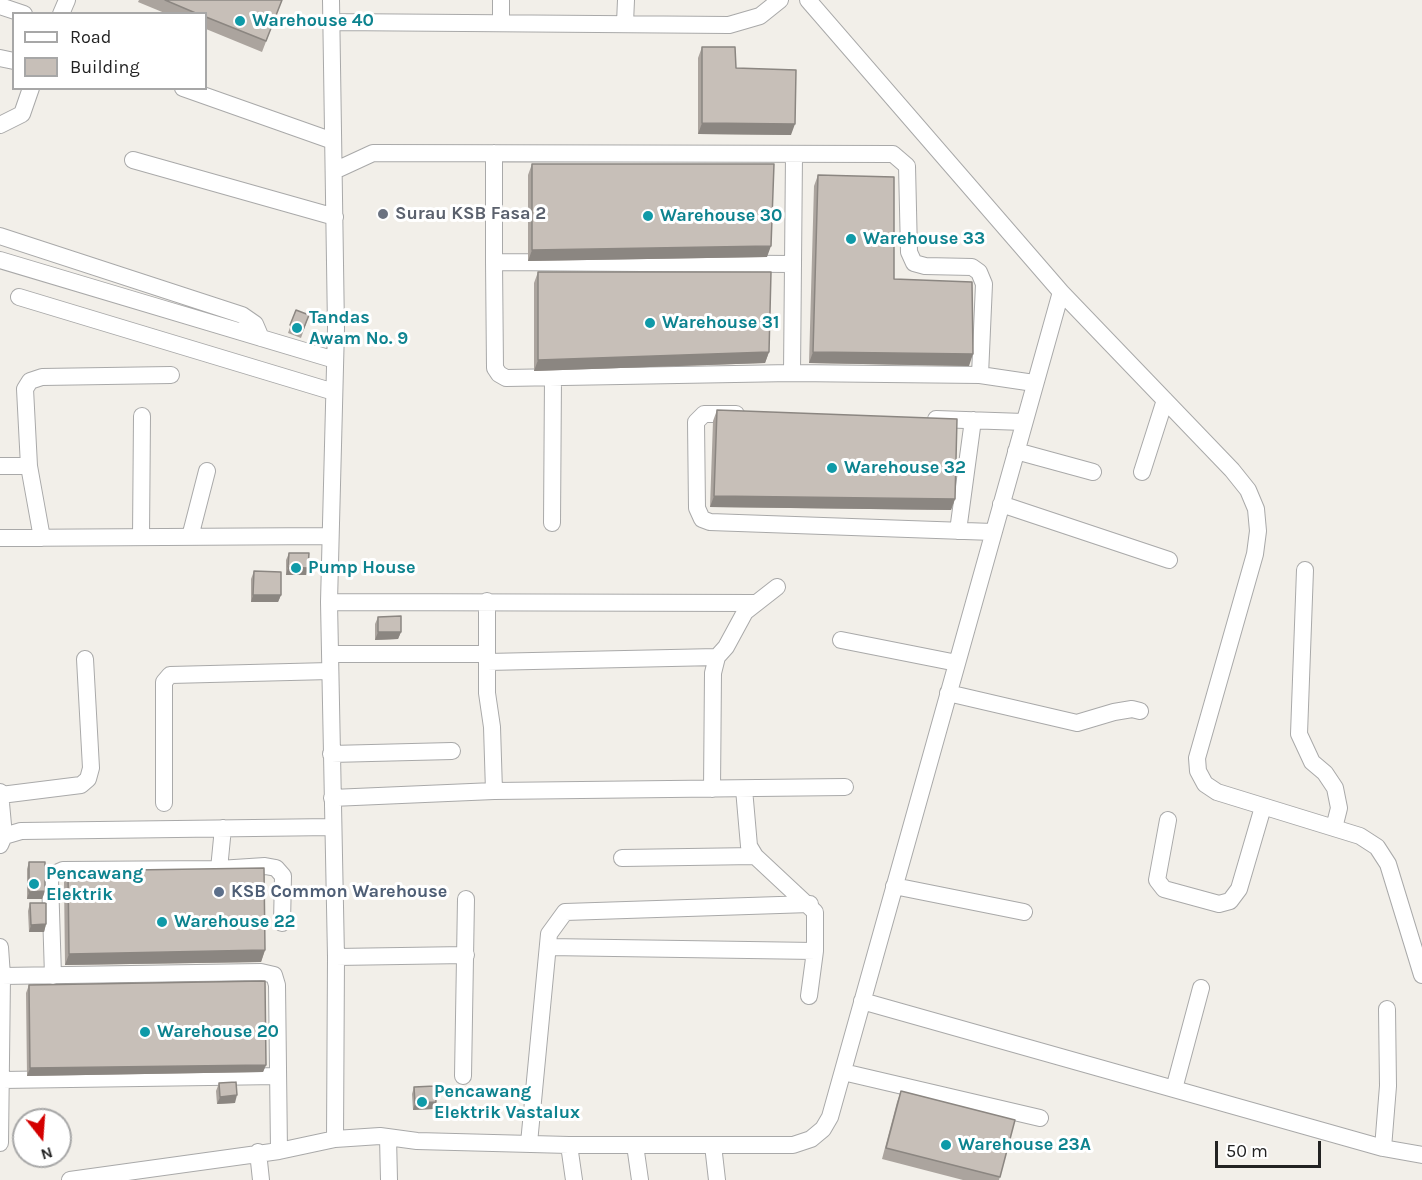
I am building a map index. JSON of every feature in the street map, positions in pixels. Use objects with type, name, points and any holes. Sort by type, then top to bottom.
[{"type":"street","points":[[331,0],[335,360],[329,602],[336,957],[336,1139]]},
{"type":"street","points":[[501,0],[501,23]]},
{"type":"street","points":[[625,23],[626,0]]},
{"type":"street","points":[[332,22],[729,25],[760,16],[780,0]]},
{"type":"street","points":[[808,0],[1061,292],[1248,490],[1256,509],[1258,531],[1255,554],[1197,758],[1198,771],[1205,784],[1217,792],[1360,836],[1377,847],[1388,864],[1422,975]]},
{"type":"street","points":[[0,6],[18,12]]},
{"type":"street","points":[[0,125],[22,114],[30,90]]},
{"type":"street","points":[[189,90],[333,141]]},
{"type":"street","points":[[334,171],[373,153],[893,154],[907,166],[909,252],[914,263],[925,266],[972,267],[979,272],[984,284],[980,375]]},
{"type":"street","points":[[494,153],[495,368],[506,378],[792,373],[980,375],[1035,383]]},
{"type":"street","points":[[792,373],[794,154]]},
{"type":"street","points":[[133,160],[335,218]]},
{"type":"street","points":[[0,236],[242,315],[255,324],[261,338]]},
{"type":"street","points":[[0,260],[335,360]]},
{"type":"street","points":[[494,262],[793,264]]},
{"type":"street","points":[[70,1180],[258,1152],[279,1151],[336,1139],[388,1137],[569,1145],[793,1145],[811,1139],[823,1129],[830,1117],[843,1072],[1061,292]]},
{"type":"street","points":[[19,297],[334,392]]},
{"type":"street","points":[[42,538],[29,466],[25,389],[30,381],[42,377],[171,375]]},
{"type":"street","points":[[552,523],[553,377]]},
{"type":"street","points":[[1142,472],[1165,400]]},
{"type":"street","points":[[751,415],[704,414],[696,422],[697,508],[702,519],[710,522],[993,532]]},
{"type":"street","points":[[141,537],[142,416]]},
{"type":"street","points":[[915,419],[1024,422]]},
{"type":"street","points":[[958,531],[973,420]]},
{"type":"street","points":[[1016,452],[1093,472]]},
{"type":"street","points":[[0,466],[29,466]]},
{"type":"street","points":[[190,537],[207,471]]},
{"type":"street","points":[[1001,504],[1169,560]]},
{"type":"street","points":[[0,538],[329,536]]},
{"type":"street","points":[[1305,570],[1299,734],[1312,762],[1324,772],[1335,788],[1339,808],[1334,828]]},
{"type":"street","points":[[712,789],[713,673],[717,657],[726,647],[745,612],[753,603],[777,587]]},
{"type":"street","points":[[487,601],[487,658],[494,791]]},
{"type":"street","points":[[329,602],[753,603]]},
{"type":"street","points":[[841,640],[957,663]]},
{"type":"street","points":[[164,803],[164,682],[170,675],[330,663],[487,658],[717,657]]},
{"type":"street","points":[[85,659],[91,768],[88,779],[81,785],[1,793],[2,840],[21,831],[332,827]]},
{"type":"street","points":[[948,693],[1077,723],[1114,712],[1132,709],[1140,711]]},
{"type":"street","points":[[331,754],[452,751]]},
{"type":"street","points":[[332,798],[494,791],[845,787]]},
{"type":"street","points":[[744,789],[749,846],[755,856],[810,904],[815,912],[815,951],[808,996]]},
{"type":"street","points":[[1168,820],[1157,879],[1164,889],[1219,904],[1230,901],[1239,889],[1263,807]]},
{"type":"street","points":[[219,869],[224,828]]},
{"type":"street","points":[[622,858],[755,856]]},
{"type":"street","points":[[53,976],[50,879],[54,874],[63,870],[219,869],[265,866],[276,868],[283,876],[282,923]]},
{"type":"street","points":[[894,886],[1024,912]]},
{"type":"street","points":[[463,1076],[466,899]]},
{"type":"street","points":[[529,1143],[549,934],[566,912],[810,904]]},
{"type":"street","points":[[0,947],[3,976],[0,1143]]},
{"type":"street","points":[[548,947],[815,951]]},
{"type":"street","points":[[336,957],[466,955]]},
{"type":"street","points":[[3,976],[261,972],[274,975],[277,985],[279,1151]]},
{"type":"street","points":[[1174,1089],[1201,988]]},
{"type":"street","points":[[862,1001],[1383,1148],[1422,1155]]},
{"type":"street","points":[[1383,1148],[1388,1086],[1386,1009]]},
{"type":"street","points":[[843,1072],[1040,1119]]},
{"type":"street","points":[[2,1080],[278,1076]]},
{"type":"street","points":[[388,1137],[389,1180]]},
{"type":"street","points":[[569,1145],[570,1178]]},
{"type":"street","points":[[636,1145],[640,1180]]},
{"type":"street","points":[[713,1145],[717,1180]]},
{"type":"street","points":[[258,1152],[261,1180]]},
{"type":"building","name":"Warehouse 40","points":[[165,0],[282,0],[266,41],[207,17],[207,12],[193,12]]},
{"type":"building","points":[[702,47],[735,47],[736,68],[796,70],[795,124],[702,123]]},
{"type":"building","name":"Warehouse 30","points":[[532,164],[774,164],[771,246],[532,250]]},
{"type":"building","name":"Warehouse 33","points":[[818,175],[894,177],[894,279],[972,282],[973,354],[813,352]]},
{"type":"building","name":"Warehouse 31","points":[[538,272],[771,272],[769,352],[538,360]]},
{"type":"building","points":[[296,310],[309,315],[303,330],[290,325]]},
{"type":"building","name":"Warehouse 32","points":[[717,410],[957,419],[955,499],[714,496]]},
{"type":"building","points":[[289,553],[309,553],[308,568],[288,567]]},
{"type":"building","points":[[254,571],[281,572],[281,595],[253,595]]},
{"type":"building","points":[[401,616],[401,632],[378,632],[378,617]]},
{"type":"building","name":"Pencawang Elektrik","points":[[29,862],[45,862],[45,891],[29,892]]},
{"type":"building","name":"Warehouse 22","points":[[264,868],[265,950],[69,954],[68,871]]},
{"type":"building","points":[[30,903],[46,903],[46,924],[31,925]]},
{"type":"building","name":"Warehouse 20","points":[[265,981],[266,1065],[30,1068],[29,985]]},
{"type":"building","points":[[236,1082],[237,1095],[220,1097],[219,1083]]},
{"type":"building","points":[[435,1086],[436,1102],[415,1103],[414,1087]]},
{"type":"building","name":"Warehouse 23A","points":[[901,1091],[1015,1120],[1000,1177],[886,1148]]},
{"type":"place","name":"Warehouse 40","points":[[240,21]]},
{"type":"place","name":"Surau KSB Fasa 2","points":[[383,214]]},
{"type":"place","name":"Warehouse 30","points":[[648,216]]},
{"type":"place","name":"Warehouse 33","points":[[851,239]]},
{"type":"place","name":"Warehouse 31","points":[[650,323]]},
{"type":"place","name":"Tandas Awam No. 9","points":[[297,328]]},
{"type":"place","name":"Warehouse 32","points":[[832,468]]},
{"type":"place","name":"Pump House","points":[[296,568]]},
{"type":"place","name":"Pencawang Elektrik","points":[[34,884]]},
{"type":"place","name":"KSB Common Warehouse","points":[[219,892]]},
{"type":"place","name":"Warehouse 22","points":[[162,922]]},
{"type":"place","name":"Warehouse 20","points":[[145,1032]]},
{"type":"place","name":"Pencawang Elektrik Vastalux","points":[[422,1102]]},
{"type":"place","name":"Warehouse 23A","points":[[946,1145]]}]
